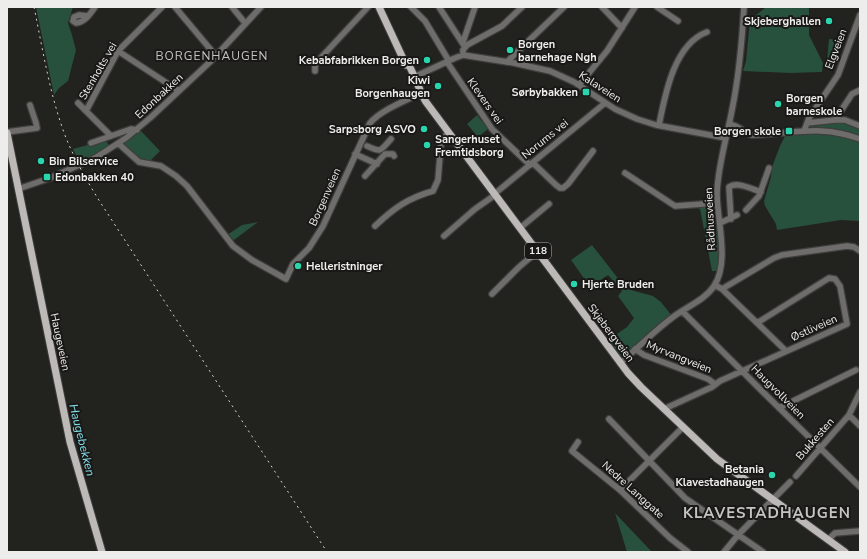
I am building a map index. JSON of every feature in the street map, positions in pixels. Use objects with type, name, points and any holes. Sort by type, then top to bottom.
[{"type":"main road","name":"Skjebergveien","points":[[379,7],[406,61],[408,70],[414,76],[421,93],[448,132],[496,193],[520,228],[620,362],[641,387],[717,459],[845,552]]},
{"type":"main road","name":"Haugeveien","points":[[7,133],[10,161],[18,189],[70,442],[102,552]]},
{"type":"street","points":[[88,16],[95,7]]},
{"type":"street","name":"Stenholts vei","points":[[86,111],[118,51],[162,7]]},
{"type":"street","points":[[175,7],[216,56]]},
{"type":"street","points":[[232,7],[245,23]]},
{"type":"street","name":"Edonbakken","points":[[18,189],[70,170],[103,154],[119,144],[137,130],[216,56],[245,23],[262,7]]},
{"type":"street","points":[[315,71],[316,63],[368,7]]},
{"type":"street","name":"Klevers vei","points":[[411,7],[425,20],[448,61],[492,130],[556,185],[563,188],[568,184],[594,151]]},
{"type":"street","points":[[439,7],[464,44]]},
{"type":"street","points":[[464,44],[502,26],[522,7]]},
{"type":"street","points":[[507,62],[564,7]]},
{"type":"street","points":[[602,7],[622,28]]},
{"type":"street","points":[[579,84],[607,51],[635,7]]},
{"type":"street","points":[[657,7],[678,21]]},
{"type":"street","name":"Rådhusveien","points":[[715,285],[720,271],[722,254],[722,237],[717,203],[718,182],[740,63],[744,7]]},
{"type":"street","points":[[414,76],[463,55],[464,44],[473,8]]},
{"type":"street","name":"Elgveien","points":[[804,131],[813,111],[838,75],[860,15]]},
{"type":"street","points":[[659,126],[666,89],[673,71],[686,48],[701,34],[707,32]]},
{"type":"street","points":[[118,51],[179,91]]},
{"type":"street","name":"Kalaveien","points":[[463,55],[545,70],[579,84],[605,103],[627,116],[659,126],[726,138]]},
{"type":"street","points":[[835,120],[852,94],[860,90]]},
{"type":"street","name":"Borgenveien","points":[[119,144],[139,162],[161,166],[172,173],[187,186],[233,246],[252,260],[286,279],[293,264],[309,248],[323,226],[355,154],[372,121],[394,106],[421,93]]},
{"type":"street","points":[[78,103],[111,136]]},
{"type":"street","name":"Norums vei","points":[[444,236],[605,103]]},
{"type":"street","points":[[7,133],[37,128],[30,105]]},
{"type":"street","points":[[807,123],[845,120],[860,126]]},
{"type":"street","points":[[729,124],[738,126],[746,133],[752,135],[818,130],[835,132],[860,139]]},
{"type":"street","name":"Edonbakken","points":[[91,143],[131,129],[137,130]]},
{"type":"street","points":[[375,226],[392,210],[401,204],[416,196],[433,191],[438,180],[441,142],[448,132]]},
{"type":"street","points":[[367,146],[378,151],[381,150],[391,139]]},
{"type":"street","points":[[355,154],[377,164]]},
{"type":"street","points":[[365,176],[385,154],[393,154],[394,156]]},
{"type":"street","points":[[746,210],[758,198],[769,168]]},
{"type":"street","points":[[625,173],[675,206],[717,203]]},
{"type":"street","points":[[731,219],[729,187],[732,185],[737,185],[761,192]]},
{"type":"street","points":[[520,228],[549,204]]},
{"type":"street","points":[[720,223],[737,215]]},
{"type":"street","points":[[722,289],[774,258],[782,255],[847,246],[854,247],[860,251]]},
{"type":"street","points":[[492,294],[519,267],[538,251]]},
{"type":"street","name":"Østliveien","points":[[664,409],[847,324],[838,281],[832,278],[826,280],[757,323]]},
{"type":"street","points":[[620,362],[658,329],[706,295],[715,285],[722,289],[786,352]]},
{"type":"street","name":"Haugvollveien","points":[[682,311],[860,487]]},
{"type":"street","name":"Myrvangveien","points":[[635,349],[644,355],[708,379],[716,384]]},
{"type":"street","points":[[779,408],[856,370]]},
{"type":"street","name":"Bukkesten","points":[[796,476],[849,415],[860,392]]},
{"type":"street","points":[[849,415],[860,426]]},
{"type":"street","points":[[609,419],[685,498],[763,552]]},
{"type":"street","points":[[620,490],[683,427]]},
{"type":"street","name":"Nedre Langgate","points":[[578,442],[572,451],[620,490],[670,538],[688,552]]},
{"type":"street","points":[[724,552],[738,535],[790,482]]},
{"type":"street","points":[[828,540],[835,533],[860,531]]},
{"type":"green space","points":[[36,7],[73,7],[68,23],[76,50],[68,81],[59,88],[54,95]]},
{"type":"green space","points":[[766,7],[809,7],[809,35],[823,63],[822,72],[790,73],[743,71],[746,61],[750,20]]},
{"type":"green space","points":[[829,39],[840,40],[838,63],[827,62]]},
{"type":"green space","points":[[477,115],[488,129],[478,137],[467,124]]},
{"type":"green space","points":[[835,120],[860,126],[860,136],[837,129],[814,128],[806,125]]},
{"type":"green space","points":[[140,130],[160,151],[147,164],[120,146]]},
{"type":"green space","points":[[818,130],[860,139],[860,221],[841,220],[777,230],[776,224],[765,206],[764,201],[771,177],[772,167],[780,146],[787,132]]},
{"type":"green space","points":[[106,140],[110,148],[80,163],[73,149]]},
{"type":"green space","points":[[717,203],[722,237],[720,271],[712,271],[700,209],[698,208]]},
{"type":"green space","points":[[258,222],[234,240],[227,235],[242,225]]},
{"type":"green space","points":[[592,245],[624,286],[631,290],[653,296],[661,302],[672,316],[626,357],[624,355],[619,356],[607,341],[627,327],[634,318],[618,296],[622,291],[608,275],[590,287],[571,260]]},
{"type":"green space","points":[[615,513],[652,552],[627,552]]},
{"type":"waterway","name":"Haugebekken","points":[[94,513],[102,539]]},
{"type":"railway","points":[[34,7],[47,73],[60,122],[74,156],[83,173],[93,191],[327,552]]},
{"type":"place","name":"Skjeberghallen","points":[[829,21]]},
{"type":"place","name":"Borgen barnehage Ngh","points":[[510,50]]},
{"type":"place","name":"Kebabfabrikken Borgen","points":[[427,60]]},
{"type":"place","name":"Kiwi Borgenhaugen","points":[[438,86]]},
{"type":"place","name":"Sørbybakken","points":[[586,92]]},
{"type":"place","name":"Borgen barneskole","points":[[778,104]]},
{"type":"place","name":"Sarpsborg ASVO","points":[[424,129]]},
{"type":"place","name":"Borgen skole","points":[[789,131]]},
{"type":"place","name":"Sangerhuset Fremtidsborg","points":[[427,145]]},
{"type":"place","name":"Bin Bilservice","points":[[41,161]]},
{"type":"place","name":"Edonbakken 40","points":[[47,177]]},
{"type":"place","name":"Helleristninger","points":[[298,266]]},
{"type":"place","name":"Hjerte Bruden","points":[[574,284]]},
{"type":"place","name":"Betania Klavestadhaugen","points":[[772,475]]},
{"type":"district","name":"BORGENHAUGEN","points":[[212,56]]},
{"type":"district","name":"KLAVESTADHAUGEN","points":[[767,513]]}]
